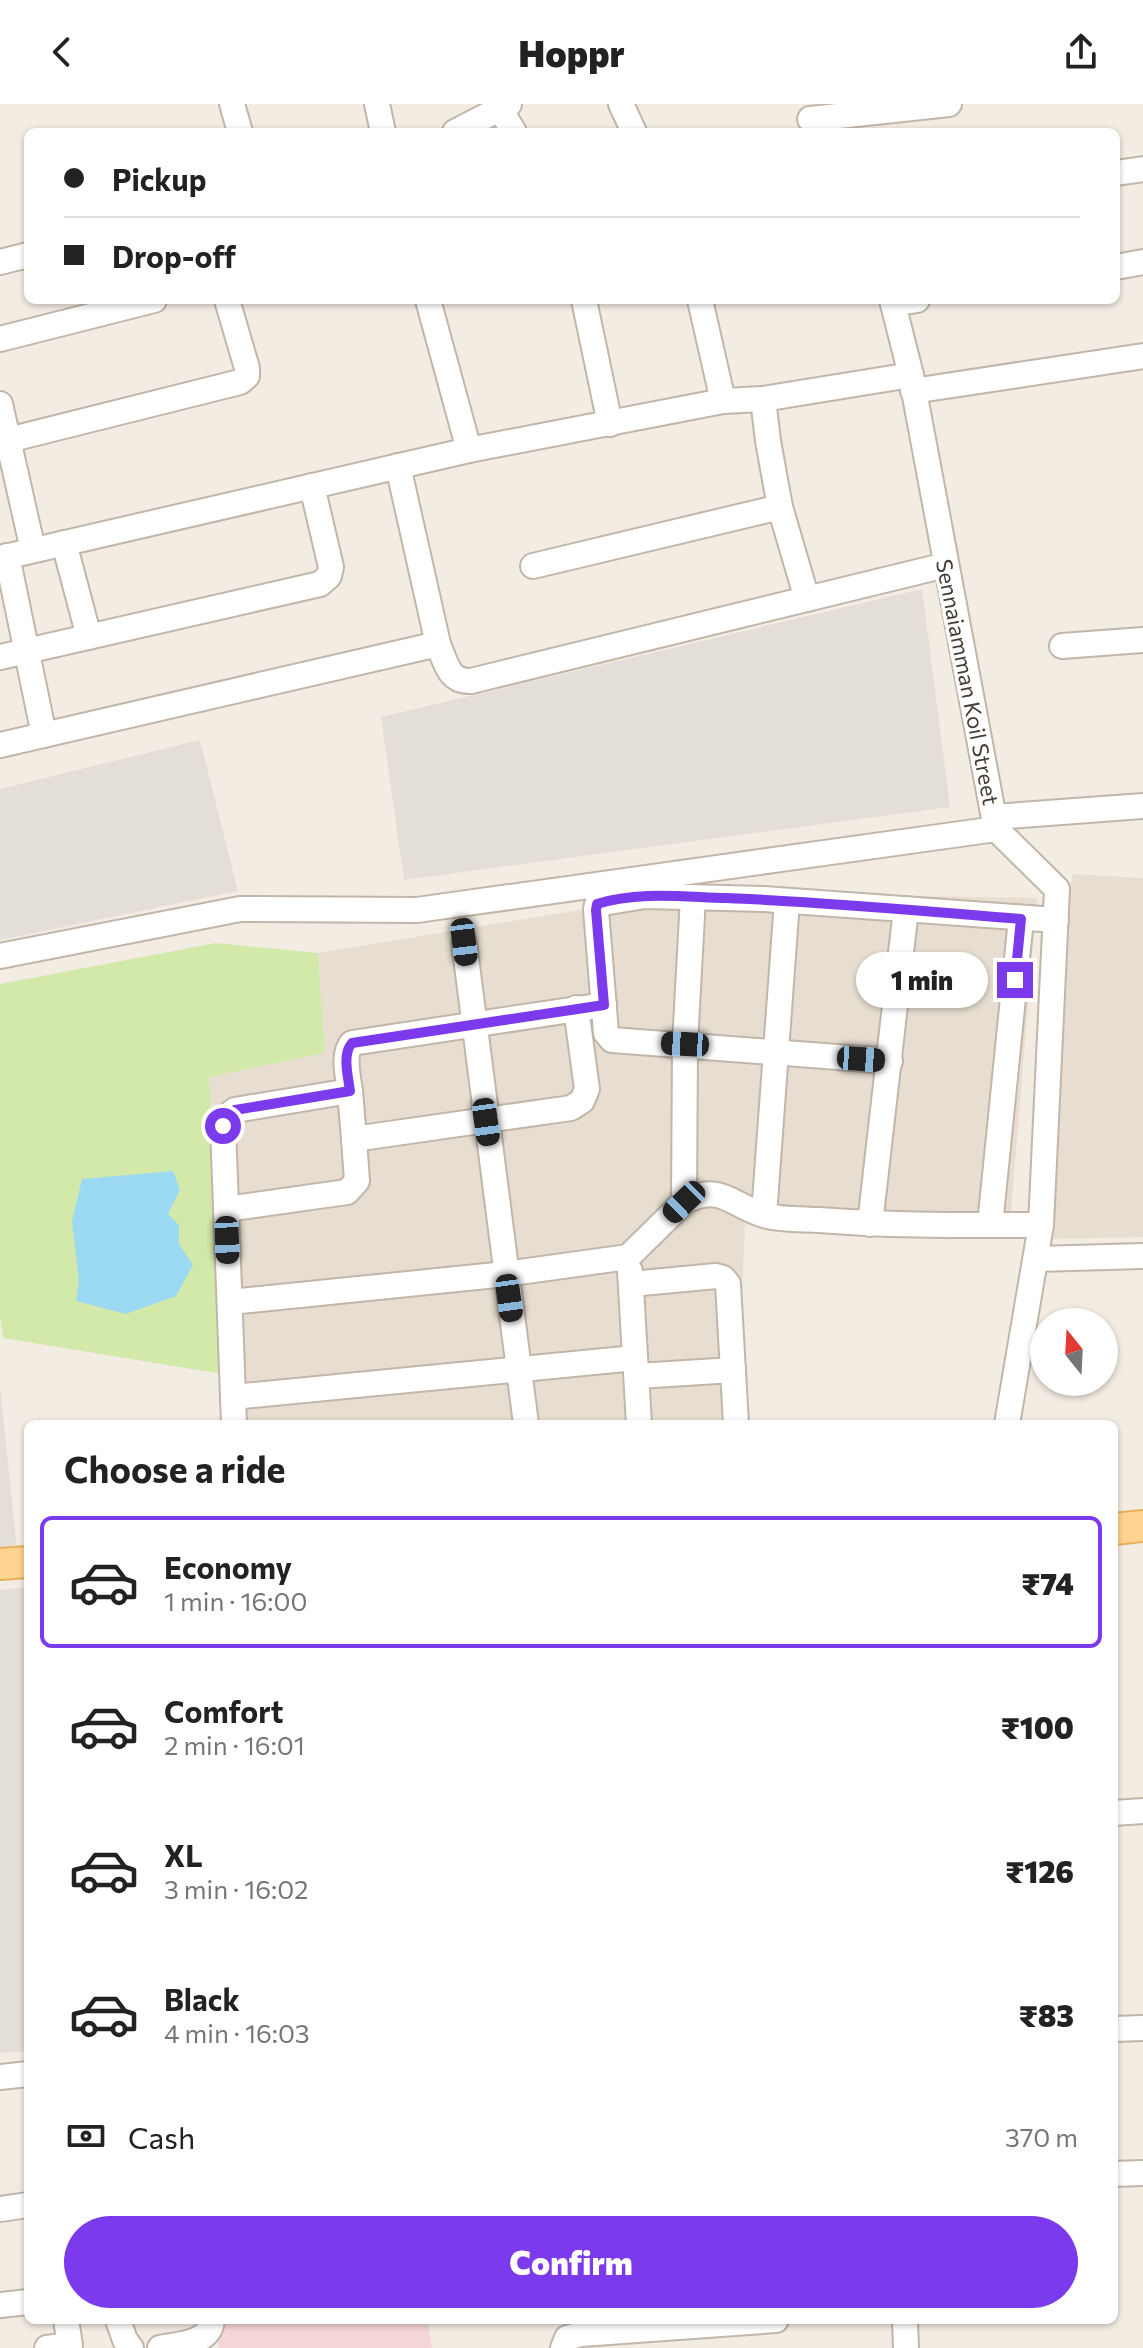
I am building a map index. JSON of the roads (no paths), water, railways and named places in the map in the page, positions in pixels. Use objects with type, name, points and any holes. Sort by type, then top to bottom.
[{"type":"main road","points":[[1118,1529],[1143,1526]]},
{"type":"main road","points":[[0,1564],[24,1562]]},
{"type":"street","points":[[232,104],[239,128]]},
{"type":"street","points":[[377,104],[382,128]]},
{"type":"street","points":[[621,104],[632,128]]},
{"type":"street","points":[[810,118],[949,104]]},
{"type":"street","points":[[463,128],[504,107],[512,128]]},
{"type":"street","points":[[1120,172],[1143,169]]},
{"type":"street","points":[[0,262],[24,256]]},
{"type":"street","points":[[1120,266],[1143,262]]},
{"type":"street","points":[[0,339],[138,304]]},
{"type":"street","points":[[4,441],[240,382],[247,376],[247,368],[228,304]]},
{"type":"street","points":[[429,304],[469,450]]},
{"type":"street","points":[[585,304],[610,424]]},
{"type":"street","points":[[701,304],[723,401]]},
{"type":"street","name":"Sennaiamman Koil Street","points":[[892,304],[912,383],[995,823],[1057,889],[1041,1225],[1008,1420]]},
{"type":"street","points":[[44,735],[3,557],[469,450],[723,401],[1143,356]]},
{"type":"street","points":[[763,399],[780,507],[807,599]]},
{"type":"street","points":[[0,404],[4,441],[33,550]]},
{"type":"street","points":[[398,466],[438,644],[452,676],[460,681],[471,681],[946,565]]},
{"type":"street","points":[[0,657],[320,584],[329,576],[331,567],[312,486]]},
{"type":"street","points":[[533,566],[780,507]]},
{"type":"street","points":[[64,543],[89,637]]},
{"type":"street","points":[[1062,646],[1143,640]]},
{"type":"street","points":[[0,745],[438,644]]},
{"type":"street","points":[[0,956],[240,909],[417,910],[995,823],[1143,806]]},
{"type":"street","points":[[890,1061],[612,1040],[606,1033],[597,904],[645,896],[693,897],[1056,920]]},
{"type":"street","points":[[684,1202],[685,1044],[693,897]]},
{"type":"street","points":[[764,1215],[787,901]]},
{"type":"street","points":[[870,1224],[906,909]]},
{"type":"street","points":[[990,1225],[1021,919]]},
{"type":"street","points":[[464,942],[525,1420]]},
{"type":"street","points":[[226,1209],[347,1192],[357,1181],[346,1052],[352,1043],[604,1005]]},
{"type":"street","points":[[354,1139],[571,1108],[582,1101],[587,1089],[576,1008]]},
{"type":"street","points":[[234,1420],[223,1126],[226,1117],[235,1110],[350,1091]]},
{"type":"street","points":[[230,1302],[506,1274],[622,1258],[684,1202],[707,1194],[732,1199],[764,1215],[870,1224],[1041,1225]]},
{"type":"street","points":[[1036,1259],[1143,1256]]},
{"type":"street","points":[[622,1258],[631,1284],[631,1365],[624,1420]]},
{"type":"street","points":[[622,1258],[638,1420]]},
{"type":"street","points":[[631,1284],[716,1276],[728,1284],[736,1420]]},
{"type":"street","points":[[233,1397],[519,1370],[631,1365],[733,1370]]},
{"type":"street","points":[[1118,1813],[1143,1811]]},
{"type":"street","points":[[1118,2029],[1143,2028]]},
{"type":"street","points":[[0,2077],[24,2074]]},
{"type":"street","points":[[1118,2174],[1143,2173]]},
{"type":"street","points":[[0,2209],[24,2206]]},
{"type":"street","points":[[0,2305],[24,2302]]},
{"type":"street","points":[[47,2348],[70,2345],[67,2324]]},
{"type":"street","points":[[119,2324],[131,2348]]},
{"type":"street","points":[[160,2348],[204,2337],[212,2324]]},
{"type":"street","points":[[563,2348],[567,2338],[581,2334],[658,2338],[750,2324]]},
{"type":"street","points":[[905,2324],[906,2348]]},
{"type":"water","points":[[173,1171],[180,1190],[168,1214],[179,1225],[179,1244],[193,1265],[176,1296],[126,1314],[76,1301],[79,1281],[72,1222],[82,1179]]}]
